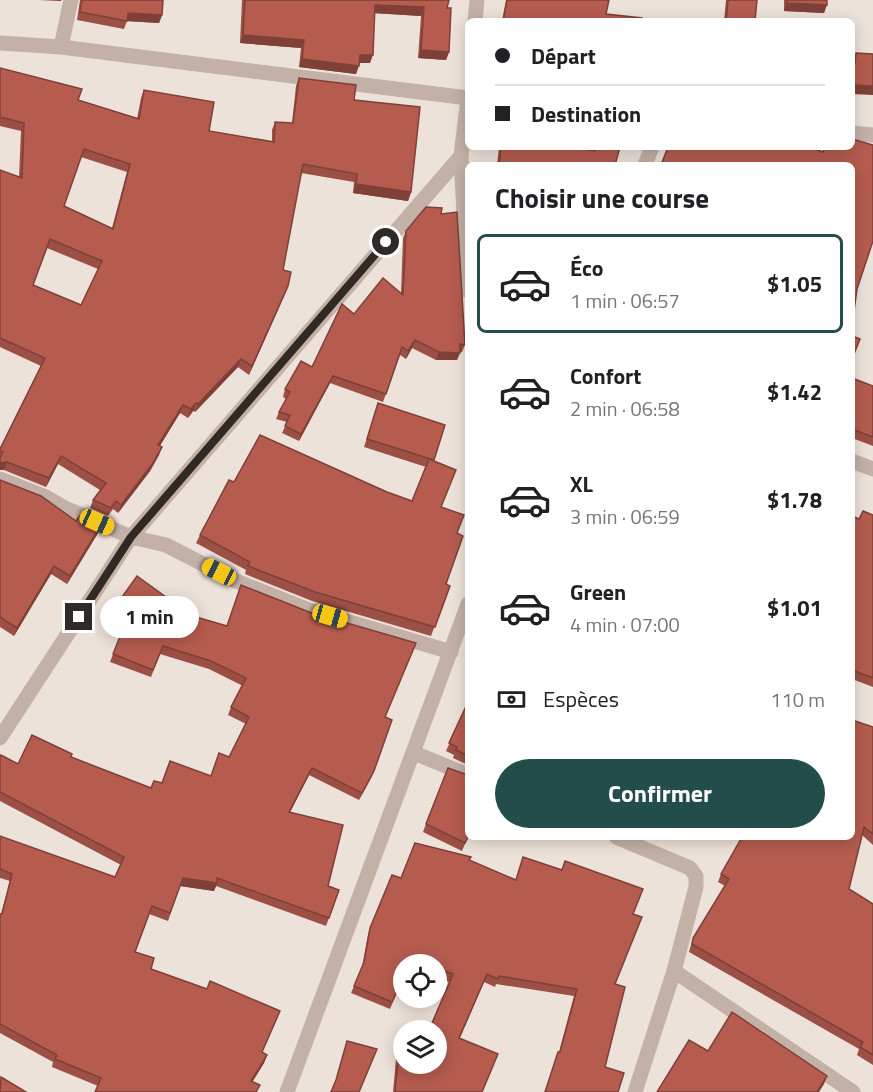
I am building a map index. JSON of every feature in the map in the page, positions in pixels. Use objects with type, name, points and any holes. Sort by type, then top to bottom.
[{"type":"street","points":[[61,47],[71,0]]},
{"type":"street","points":[[475,18],[477,0]]},
{"type":"street","points":[[0,43],[61,47],[465,98]]},
{"type":"street","points":[[465,123],[461,156],[465,233]]},
{"type":"street","points":[[855,133],[873,135]]},
{"type":"street","points":[[0,738],[131,537],[461,156]]},
{"type":"street","points":[[855,462],[873,469]]},
{"type":"street","points":[[0,479],[46,497],[63,507],[131,537],[166,545],[236,581],[309,610],[452,652]]},
{"type":"street","points":[[287,1092],[465,613]]},
{"type":"street","points":[[414,753],[465,774]]},
{"type":"street","points":[[623,840],[690,868],[696,876],[696,887],[674,971],[635,1092]]},
{"type":"street","points":[[674,971],[853,1092]]},
{"type":"building","points":[[82,0],[163,0],[162,15],[128,13],[127,21],[80,12]]},
{"type":"building","points":[[245,0],[449,0],[447,8],[451,8],[449,52],[421,50],[424,7],[375,5],[373,55],[360,55],[359,66],[302,59],[304,40],[243,35]]},
{"type":"building","points":[[507,0],[609,0],[606,14],[642,18],[504,18]]},
{"type":"building","points":[[728,0],[757,0],[755,18],[726,18]]},
{"type":"building","points":[[787,0],[827,0],[827,5],[787,3]]},
{"type":"building","points":[[856,53],[873,54],[873,86],[855,85]]},
{"type":"building","points":[[0,68],[82,89],[78,100],[139,119],[144,90],[214,102],[209,131],[274,142],[275,122],[293,123],[299,78],[356,85],[354,100],[420,107],[411,192],[356,184],[357,174],[303,164],[283,270],[291,272],[288,286],[252,366],[241,359],[198,404],[196,403],[191,409],[183,405],[158,445],[162,447],[153,463],[121,505],[116,501],[111,508],[93,500],[106,483],[61,456],[49,478],[7,462],[0,463],[3,452],[0,449],[45,358],[0,338],[0,170],[22,178],[24,123],[0,117]],"holes":[[[84,149],[130,164],[113,229],[64,206]],[[50,239],[102,261],[81,305],[33,285]]]},
{"type":"building","points":[[855,140],[873,145],[873,241],[857,289],[855,304],[855,162],[662,162],[667,150],[818,150],[823,152],[824,150],[855,150]]},
{"type":"building","points":[[501,150],[619,150],[616,162],[499,162]]},
{"type":"building","points":[[426,207],[442,208],[441,214],[457,212],[465,345],[460,344],[460,353],[439,352],[415,340],[408,351],[402,347],[386,394],[333,376],[301,434],[285,426],[290,415],[279,412],[290,392],[285,389],[301,361],[312,367],[342,304],[354,314],[383,278],[403,295],[406,231]]},
{"type":"building","points":[[855,337],[860,339],[855,352]]},
{"type":"building","points":[[855,379],[873,386],[873,437],[855,430]]},
{"type":"building","points":[[378,403],[445,425],[434,460],[367,439]]},
{"type":"building","points":[[260,435],[412,501],[429,459],[456,470],[441,507],[464,515],[457,533],[463,536],[446,584],[450,586],[435,627],[315,592],[248,566],[250,562],[200,535],[229,480],[234,482]]},
{"type":"building","points":[[0,480],[41,496],[76,521],[80,516],[101,525],[70,576],[54,566],[17,628],[0,617]]},
{"type":"building","points":[[863,511],[873,515],[873,678],[855,671],[855,517],[859,519]]},
{"type":"building","points":[[137,576],[170,600],[165,608],[227,626],[241,585],[309,612],[416,643],[385,717],[392,720],[374,771],[362,793],[312,768],[289,812],[343,825],[328,886],[339,890],[329,918],[217,878],[217,883],[183,878],[170,913],[152,906],[135,952],[154,958],[151,969],[207,989],[210,981],[280,1011],[262,1052],[267,1055],[251,1081],[260,1085],[256,1092],[95,1092],[101,1078],[55,1059],[57,1055],[0,1024],[0,914],[2,914],[12,874],[0,869],[0,836],[115,877],[124,857],[0,792],[1,755],[18,764],[32,735],[72,754],[71,757],[151,788],[154,781],[162,783],[170,761],[211,776],[219,753],[229,757],[249,717],[231,707],[246,678],[211,661],[163,646],[153,670],[113,654],[123,629],[107,618]]},
{"type":"building","points":[[465,708],[465,754],[449,743]]},
{"type":"building","points":[[855,721],[873,727],[873,834],[864,827],[849,889],[873,904],[873,1055],[860,1047],[863,1042],[692,944],[693,938],[729,879],[721,874],[740,840],[855,840]]},
{"type":"building","points":[[448,768],[465,774],[465,843],[426,824]]},
{"type":"building","points":[[415,843],[471,857],[469,860],[516,880],[523,857],[562,870],[565,861],[643,889],[633,914],[642,917],[615,984],[625,987],[605,1067],[624,1073],[618,1092],[545,1092],[558,1052],[560,1052],[577,989],[499,976],[498,979],[487,974],[459,1038],[498,1054],[482,1092],[395,1092],[397,1074],[447,1074],[447,1020],[433,1020],[438,1008],[447,1008],[447,988],[453,974],[447,972],[447,954],[393,954],[392,1002],[354,986],[364,962],[370,928],[392,875],[401,878]]},
{"type":"building","points":[[732,1012],[827,1076],[817,1092],[657,1092],[689,1040],[708,1051]]},
{"type":"building","points":[[347,1041],[377,1049],[359,1092],[331,1092],[336,1080]]},
{"type":"building","points":[[1,1077],[26,1092],[0,1092]]},
{"type":"route","points":[[79,617],[131,537],[386,242]]}]
